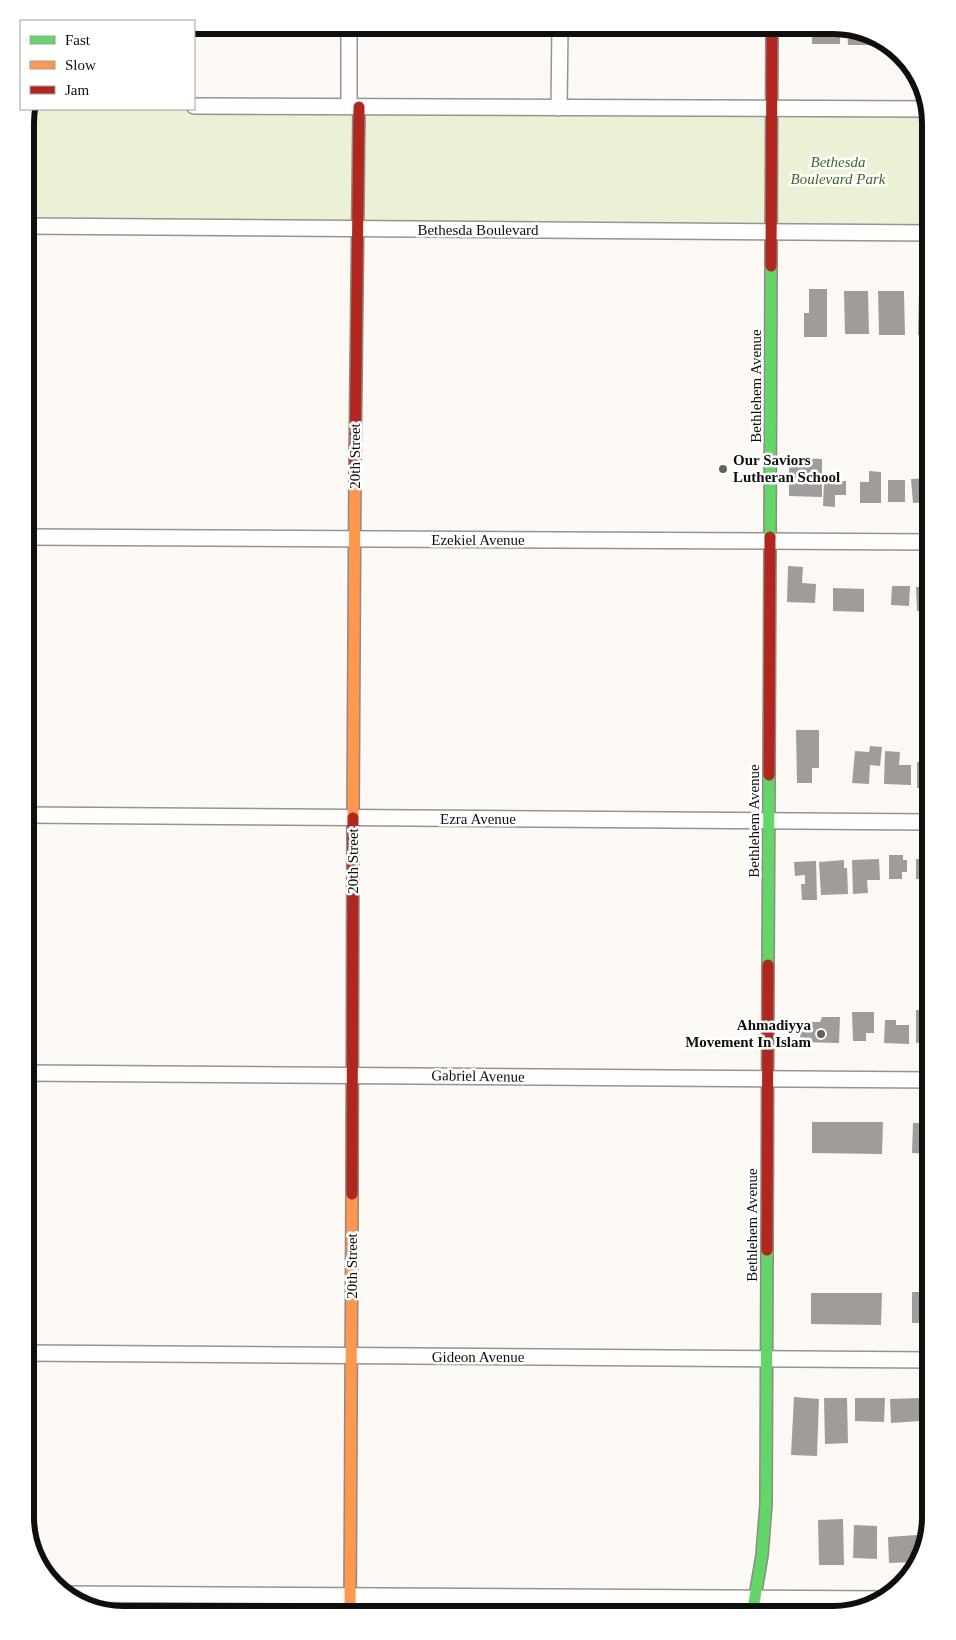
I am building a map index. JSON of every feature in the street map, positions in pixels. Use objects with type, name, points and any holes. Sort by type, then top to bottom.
[{"type":"main road","name":"Bethlehem Avenue","points":[[754,1606],[762,1556],[766,1504],[772,34]]},
{"type":"main road","name":"20th Street","points":[[350,1606],[358,230],[354,107]]},
{"type":"street","name":"20th Street","points":[[350,34],[354,107]]},
{"type":"street","points":[[559,108],[560,34]]},
{"type":"street","points":[[195,106],[921,109]]},
{"type":"street","name":"Bethesda Boulevard","points":[[34,226],[922,233]]},
{"type":"street","name":"Ezekiel Avenue","points":[[34,537],[922,542]]},
{"type":"street","name":"Ezra Avenue","points":[[34,815],[922,822]]},
{"type":"street","name":"Gabriel Avenue","points":[[34,1073],[922,1080]]},
{"type":"street","name":"Gideon Avenue","points":[[34,1353],[922,1360]]},
{"type":"street","points":[[78,1594],[869,1599]]},
{"type":"green space","name":"Bethesda Boulevard Park","points":[[921,109],[922,233],[34,226],[35,110]]},
{"type":"building","points":[[812,34],[840,34],[840,44],[812,44]]},
{"type":"building","points":[[847,35],[869,41],[869,45],[848,45]]},
{"type":"building","points":[[809,289],[827,289],[827,337],[804,337],[804,313],[809,313]]},
{"type":"building","points":[[844,291],[868,291],[869,334],[845,334]]},
{"type":"building","points":[[878,291],[904,291],[905,335],[879,335]]},
{"type":"building","points":[[919,291],[922,291],[922,335],[918,335]]},
{"type":"building","points":[[789,458],[822,459],[822,497],[789,496]]},
{"type":"building","points":[[869,471],[881,472],[881,503],[860,503],[860,482],[869,482]]},
{"type":"building","points":[[922,478],[922,502],[913,503],[911,479]]},
{"type":"building","points":[[888,480],[905,480],[905,502],[888,502]]},
{"type":"building","points":[[824,481],[846,481],[846,495],[835,495],[835,507],[823,506]]},
{"type":"building","points":[[788,566],[803,567],[802,583],[816,584],[815,603],[787,602]]},
{"type":"building","points":[[892,586],[910,586],[909,606],[891,605]]},
{"type":"building","points":[[916,587],[922,587],[922,611],[917,611]]},
{"type":"building","points":[[833,588],[864,589],[864,612],[833,611]]},
{"type":"building","points":[[796,730],[819,730],[819,768],[812,768],[812,783],[797,783]]},
{"type":"building","points":[[870,746],[882,747],[880,766],[870,765],[869,784],[852,783],[855,751],[869,752]]},
{"type":"building","points":[[885,751],[900,752],[899,765],[911,765],[911,785],[884,784]]},
{"type":"building","points":[[917,762],[922,762],[922,788],[917,788]]},
{"type":"building","points":[[889,855],[903,855],[903,860],[907,860],[907,872],[902,872],[902,879],[889,879]]},
{"type":"building","points":[[879,859],[880,880],[867,880],[868,893],[853,894],[852,860]]},
{"type":"building","points":[[916,859],[922,859],[922,879],[916,879]]},
{"type":"building","points":[[844,860],[844,868],[847,868],[848,894],[821,895],[819,862]]},
{"type":"building","points":[[816,861],[817,900],[802,900],[801,884],[805,884],[805,875],[795,876],[794,862]]},
{"type":"building","points":[[916,1010],[922,1010],[922,1043],[916,1043]]},
{"type":"building","points":[[852,1012],[874,1012],[874,1033],[866,1033],[866,1041],[853,1041]]},
{"type":"building","points":[[822,1017],[840,1017],[839,1043],[800,1042],[801,1022],[820,1022]]},
{"type":"building","points":[[885,1020],[896,1020],[896,1025],[909,1025],[909,1044],[884,1043]]},
{"type":"building","points":[[812,1122],[883,1122],[882,1154],[812,1153]]},
{"type":"building","points":[[913,1123],[922,1123],[922,1154],[912,1153]]},
{"type":"building","points":[[921,1185],[922,1185],[922,1204]]},
{"type":"building","points":[[912,1292],[922,1292],[922,1323],[912,1323]]},
{"type":"building","points":[[811,1293],[882,1293],[881,1325],[811,1324]]},
{"type":"building","points":[[794,1397],[819,1399],[817,1456],[791,1455]]},
{"type":"building","points":[[824,1398],[847,1398],[848,1443],[825,1444]]},
{"type":"building","points":[[855,1398],[885,1398],[884,1422],[855,1421]]},
{"type":"building","points":[[919,1398],[920,1421],[891,1423],[890,1399]]},
{"type":"building","points":[[843,1519],[844,1565],[819,1565],[818,1520]]},
{"type":"building","points":[[854,1525],[877,1526],[877,1559],[853,1558]]},
{"type":"building","points":[[917,1535],[917,1545],[910,1562],[889,1563],[888,1537]]},
{"type":"traffic: fast","points":[[770,537],[771,266]]},
{"type":"traffic: fast","points":[[768,965],[769,775]]},
{"type":"traffic: fast","points":[[754,1606],[762,1555],[766,1504],[767,1250]]},
{"type":"traffic: slow","points":[[353,818],[355,466]]},
{"type":"traffic: slow","points":[[350,1606],[352,1194]]},
{"type":"traffic: jam","points":[[771,266],[772,34]]},
{"type":"traffic: jam","points":[[355,466],[359,107]]},
{"type":"traffic: jam","points":[[769,775],[770,537]]},
{"type":"traffic: jam","points":[[352,1194],[353,818]]},
{"type":"traffic: jam","points":[[767,1250],[768,965]]},
{"type":"place","name":"Our Saviors Lutheran School","points":[[723,469]]},
{"type":"place","name":"Ahmadiyya Movement In Islam","points":[[821,1034]]}]
